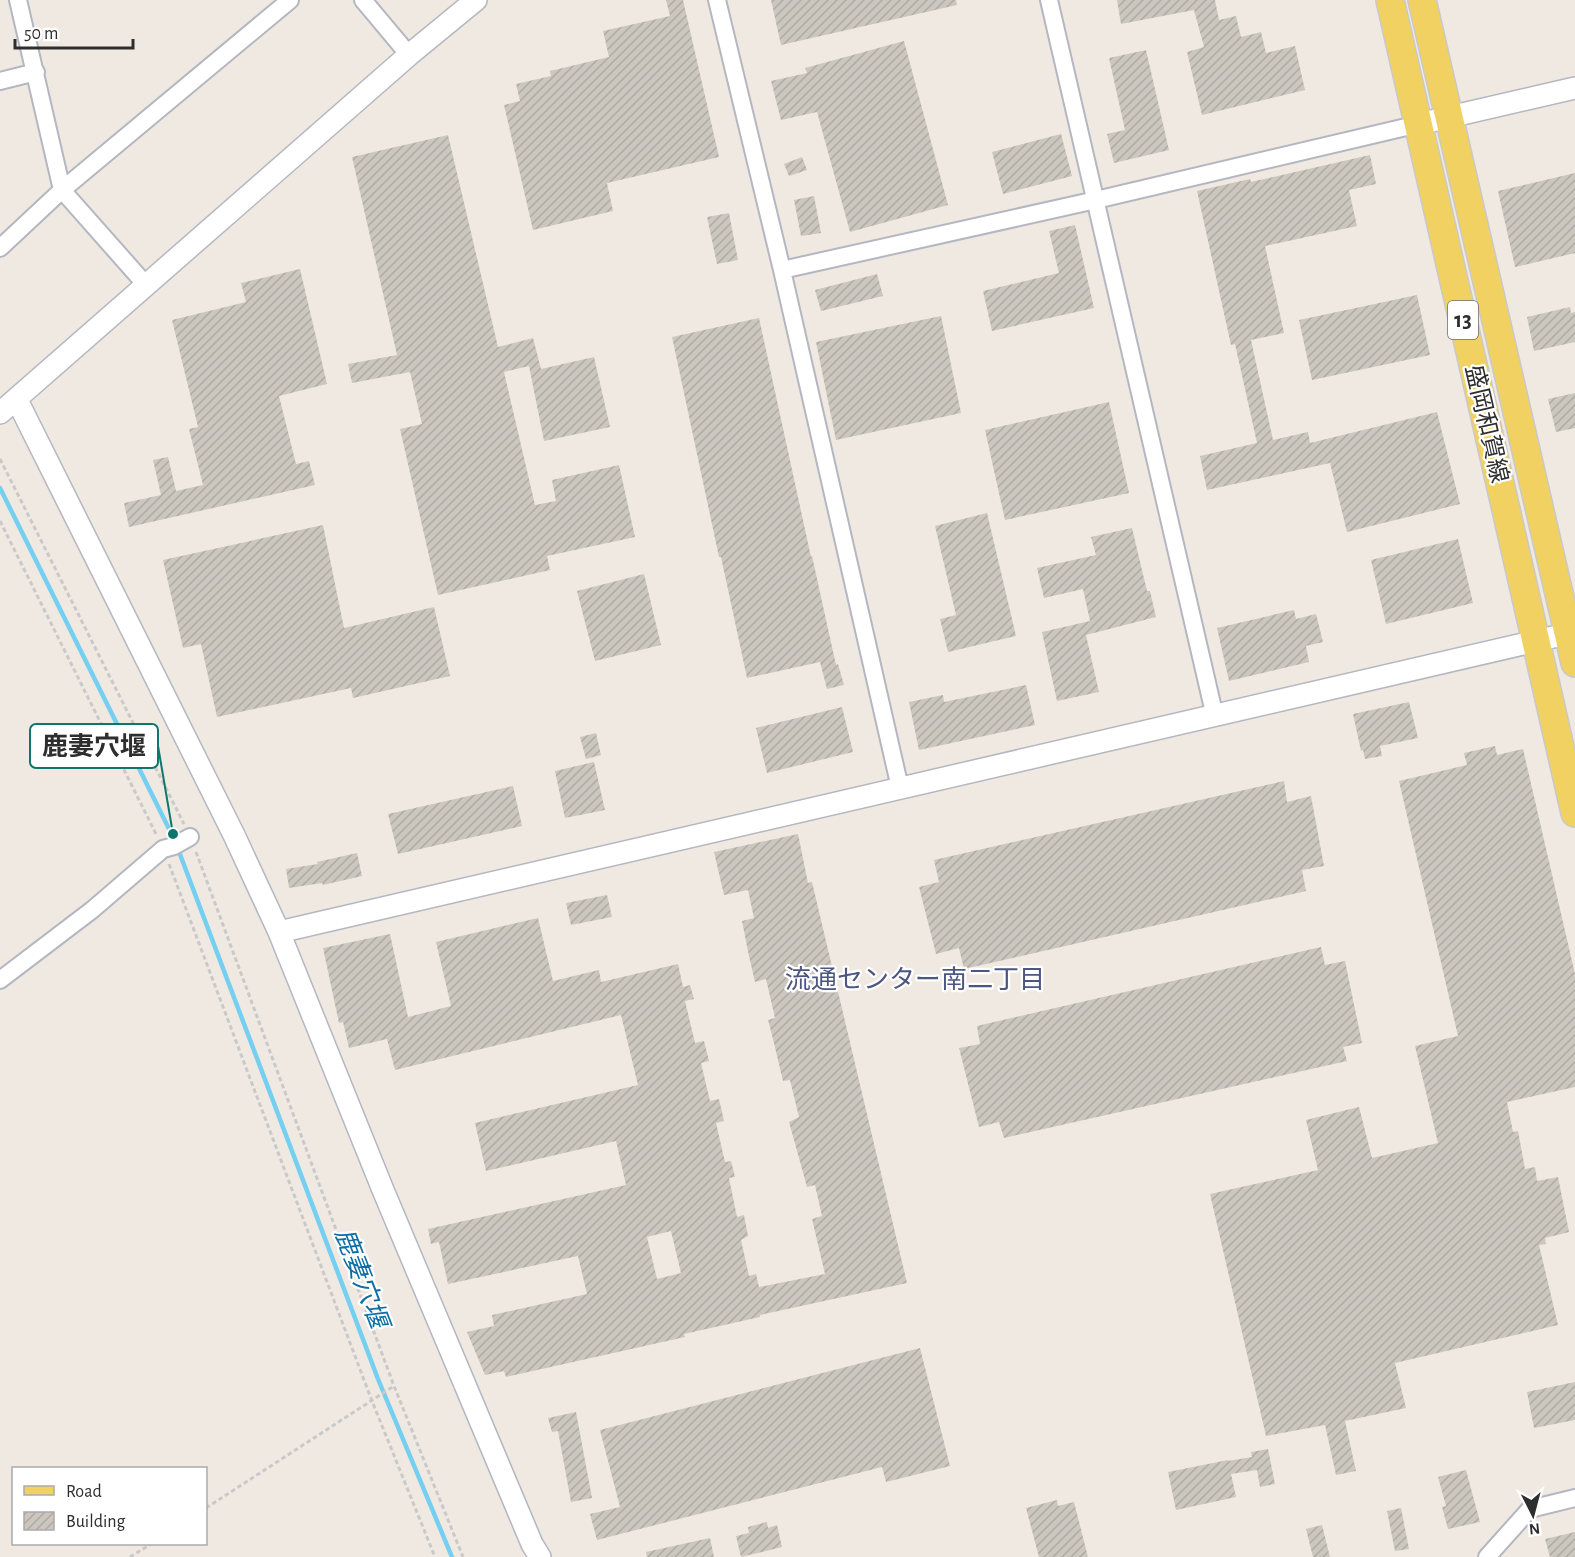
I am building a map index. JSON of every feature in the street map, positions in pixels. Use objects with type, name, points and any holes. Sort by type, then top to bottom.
[{"type":"main road","name":"盛岡和賀線","points":[[1390,0],[1575,813]]},
{"type":"main road","name":"盛岡和賀線","points":[[1422,0],[1572,633],[1575,663]]},
{"type":"street","points":[[18,0],[62,190],[146,285]]},
{"type":"street","points":[[0,248],[62,190],[290,0]]},
{"type":"street","points":[[363,0],[410,55]]},
{"type":"street","points":[[0,413],[476,0]]},
{"type":"street","points":[[717,0],[782,270],[900,788]]},
{"type":"street","points":[[1049,0],[1215,717]]},
{"type":"street","points":[[0,81],[36,72]]},
{"type":"street","points":[[782,270],[1096,200],[1575,88]]},
{"type":"street","points":[[17,400],[229,824],[279,932],[383,1190],[532,1544],[540,1557]]},
{"type":"street","points":[[279,932],[1572,633]]},
{"type":"street","points":[[0,980],[178,843]]},
{"type":"street","points":[[1487,1557],[1530,1509],[1575,1498]]},
{"type":"path","points":[[0,459],[178,843],[392,1388],[463,1557]]},
{"type":"path","points":[[0,521],[178,843],[372,1401],[435,1557]]},
{"type":"path","points":[[207,1507],[392,1388]]},
{"type":"path","points":[[130,1557],[149,1545]]},
{"type":"building","points":[[666,0],[683,0],[719,157],[607,183],[613,211],[533,230],[504,105],[520,101],[516,84],[551,76],[550,71],[609,57],[603,31],[670,16]]},
{"type":"building","points":[[771,0],[956,0],[957,5],[781,45]]},
{"type":"building","points":[[1117,0],[1215,0],[1219,20],[1236,16],[1241,37],[1261,32],[1266,53],[1295,46],[1305,90],[1202,115],[1187,52],[1204,47],[1194,10],[1121,24]]},
{"type":"building","points":[[904,41],[948,205],[850,232],[817,112],[781,120],[771,81],[807,73],[805,68]]},
{"type":"building","points":[[1146,50],[1169,150],[1114,163],[1107,134],[1125,130],[1109,58]]},
{"type":"building","points":[[1061,134],[1072,176],[1003,194],[992,152]]},
{"type":"building","points":[[448,135],[498,347],[533,338],[541,369],[594,357],[610,427],[544,441],[529,366],[504,372],[535,505],[556,501],[552,480],[619,465],[635,537],[547,556],[550,570],[438,595],[400,429],[422,424],[410,372],[352,383],[348,364],[397,355],[352,157]]},
{"type":"building","points":[[1370,155],[1376,184],[1349,190],[1357,226],[1265,246],[1284,333],[1251,340],[1273,440],[1308,432],[1310,443],[1437,412],[1460,504],[1347,532],[1330,463],[1207,490],[1200,456],[1257,443],[1235,344],[1231,345],[1197,191],[1250,179],[1251,182]]},
{"type":"building","points":[[802,157],[807,170],[789,176],[784,164]]},
{"type":"building","points":[[1575,173],[1575,253],[1515,267],[1498,191]]},
{"type":"building","points":[[814,196],[821,233],[801,236],[794,200]]},
{"type":"building","points":[[729,213],[738,260],[717,264],[707,217]]},
{"type":"building","points":[[1075,225],[1094,308],[992,331],[983,291],[1059,273],[1049,231]]},
{"type":"building","points":[[300,269],[327,384],[279,396],[296,464],[309,461],[315,485],[129,527],[124,503],[161,495],[153,460],[168,457],[176,491],[203,485],[189,429],[198,427],[172,320],[246,302],[241,283]]},
{"type":"building","points":[[877,274],[883,296],[821,311],[815,290]]},
{"type":"building","points":[[1417,295],[1430,355],[1312,380],[1299,320]]},
{"type":"building","points":[[1570,307],[1571,313],[1575,312],[1575,342],[1534,351],[1527,317]]},
{"type":"building","points":[[941,316],[961,413],[836,440],[816,342]]},
{"type":"building","points":[[759,318],[836,665],[838,664],[844,685],[827,689],[820,662],[747,678],[672,337]]},
{"type":"building","points":[[1575,393],[1575,428],[1556,432],[1548,399]]},
{"type":"building","points":[[1109,402],[1129,493],[1005,520],[985,430]]},
{"type":"building","points":[[987,513],[1016,636],[948,652],[940,619],[956,615],[935,526]]},
{"type":"building","points":[[323,525],[344,628],[434,607],[450,676],[353,698],[351,688],[217,717],[201,644],[183,648],[163,560]]},
{"type":"building","points":[[1132,528],[1147,591],[1150,591],[1156,617],[1086,635],[1099,692],[1057,701],[1042,632],[1090,621],[1083,589],[1044,598],[1037,568],[1096,555],[1091,537]]},
{"type":"building","points":[[1458,539],[1473,603],[1386,624],[1371,560]]},
{"type":"building","points":[[644,574],[661,645],[595,661],[577,591]]},
{"type":"building","points":[[1294,610],[1296,619],[1316,614],[1323,642],[1306,646],[1309,662],[1229,681],[1217,628]]},
{"type":"building","points":[[1026,685],[1035,725],[919,750],[909,702],[943,695],[944,702]]},
{"type":"building","points":[[1409,702],[1418,738],[1380,746],[1382,756],[1365,759],[1363,750],[1361,751],[1353,714]]},
{"type":"building","points":[[842,707],[853,752],[767,773],[756,728]]},
{"type":"building","points":[[596,733],[601,755],[586,759],[580,737]]},
{"type":"building","points":[[1495,746],[1497,755],[1523,749],[1575,974],[1575,1087],[1507,1102],[1513,1132],[1518,1131],[1525,1169],[1535,1167],[1537,1181],[1558,1177],[1569,1232],[1545,1238],[1546,1244],[1539,1245],[1558,1325],[1395,1363],[1406,1408],[1345,1421],[1356,1471],[1336,1475],[1325,1425],[1266,1436],[1210,1194],[1318,1170],[1306,1120],[1359,1107],[1372,1158],[1438,1143],[1415,1046],[1458,1036],[1399,781],[1467,765],[1464,753]]},
{"type":"building","points":[[594,762],[605,810],[565,818],[555,771]]},
{"type":"building","points":[[1284,781],[1287,802],[1311,796],[1324,866],[1302,870],[1306,891],[964,969],[959,948],[936,954],[919,887],[939,882],[934,860]]},
{"type":"building","points":[[513,786],[522,826],[398,854],[388,814]]},
{"type":"building","points":[[798,834],[808,883],[812,882],[907,1283],[760,1315],[760,1317],[684,1334],[685,1337],[506,1377],[504,1371],[485,1375],[467,1332],[494,1326],[492,1315],[587,1294],[578,1256],[448,1284],[439,1242],[431,1244],[428,1229],[626,1185],[616,1141],[486,1171],[475,1123],[638,1085],[621,1015],[395,1070],[387,1039],[349,1048],[343,1022],[339,1023],[323,948],[390,934],[408,1017],[451,1006],[436,942],[538,918],[553,981],[599,970],[601,982],[678,964],[683,987],[690,985],[694,999],[685,1001],[695,1043],[704,1041],[709,1061],[701,1063],[710,1101],[719,1099],[724,1121],[716,1123],[725,1162],[731,1161],[735,1177],[729,1178],[737,1217],[744,1215],[748,1236],[741,1240],[749,1276],[756,1274],[759,1287],[825,1274],[812,1219],[822,1216],[815,1185],[807,1187],[789,1122],[799,1117],[790,1080],[783,1081],[768,1020],[775,1018],[766,979],[755,982],[749,956],[742,921],[754,918],[748,890],[724,895],[714,852]],"holes":[[[671,1231],[681,1273],[657,1279],[647,1237]]]},
{"type":"building","points":[[357,853],[362,876],[323,885],[322,883],[289,888],[286,869],[318,864],[317,862]]},
{"type":"building","points":[[607,895],[612,917],[571,925],[566,903]]},
{"type":"building","points":[[1321,947],[1325,965],[1345,961],[1362,1043],[1343,1047],[1347,1061],[1004,1138],[999,1122],[979,1127],[959,1048],[980,1044],[977,1026]]},
{"type":"building","points":[[920,1348],[950,1466],[886,1482],[882,1467],[597,1540],[590,1514],[620,1507],[600,1430]]},
{"type":"building","points":[[1575,1382],[1575,1420],[1534,1428],[1527,1392]]},
{"type":"building","points":[[576,1412],[592,1498],[571,1502],[558,1431],[552,1432],[548,1418]]},
{"type":"building","points":[[1268,1449],[1275,1484],[1260,1487],[1257,1470],[1231,1474],[1236,1497],[1176,1510],[1168,1472],[1252,1457],[1251,1452]]},
{"type":"building","points":[[1466,1470],[1480,1522],[1448,1529],[1442,1507],[1446,1506],[1438,1477]]},
{"type":"building","points":[[1057,1500],[1058,1506],[1074,1502],[1088,1557],[1039,1557],[1026,1508]]},
{"type":"building","points":[[1401,1508],[1409,1549],[1395,1551],[1387,1511]]},
{"type":"building","points":[[767,1522],[768,1528],[777,1525],[782,1547],[741,1557],[736,1536],[749,1533],[748,1527]]},
{"type":"building","points":[[1322,1525],[1330,1557],[1313,1557],[1306,1529]]},
{"type":"building","points":[[1575,1532],[1575,1557],[1550,1557],[1545,1539]]},
{"type":"building","points":[[710,1538],[714,1557],[647,1557],[646,1552]]},
{"type":"waterway","name":"鹿妻穴堰","points":[[0,488],[175,841]]},
{"type":"waterway","name":"鹿妻穴堰","points":[[178,849],[378,1379],[452,1557]]},
{"type":"place","name":"鹿妻穴堰","points":[[173,834]]},
{"type":"district","name":"流通センター南二丁目","points":[[915,980]]}]
